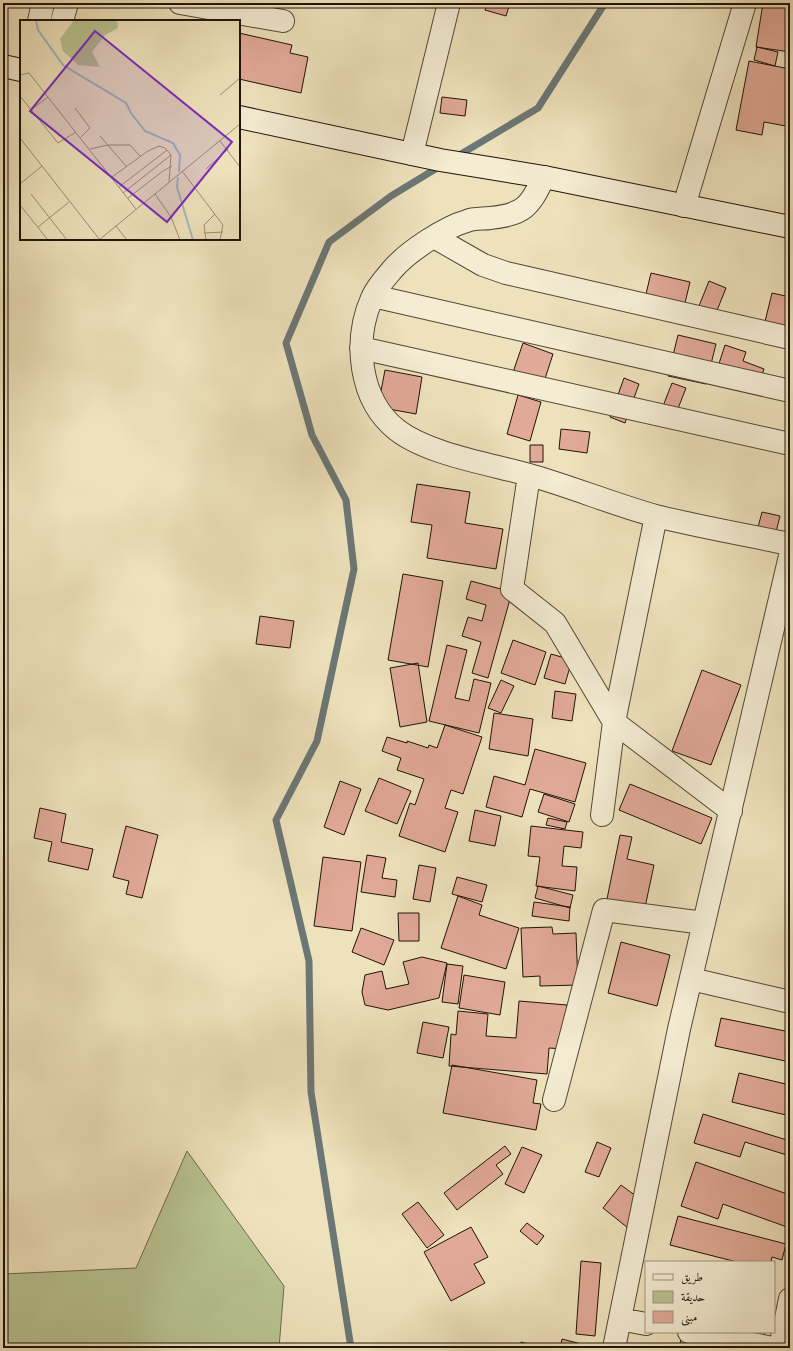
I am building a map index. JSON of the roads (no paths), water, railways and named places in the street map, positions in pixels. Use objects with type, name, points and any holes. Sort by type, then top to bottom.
[{"type":"street","points":[[39,20],[43,3]]},
{"type":"street","points":[[62,20],[66,3]]},
{"type":"street","points":[[180,3],[283,21]]},
{"type":"street","points":[[412,154],[449,3]]},
{"type":"street","points":[[684,206],[745,3]]},
{"type":"street","points":[[3,66],[20,70]]},
{"type":"street","points":[[240,117],[440,160],[509,170],[790,227]]},
{"type":"street","points":[[544,177],[533,200],[522,210],[504,217],[467,220],[413,250],[393,268],[373,296],[365,317],[361,348],[361,365],[380,414],[398,431],[421,444],[529,475],[656,516],[790,544]]},
{"type":"street","points":[[434,237],[483,265],[506,273],[790,338]]},
{"type":"street","points":[[373,296],[790,391]]},
{"type":"street","points":[[361,348],[790,444]]},
{"type":"street","points":[[529,475],[512,589],[555,623],[614,722],[731,811]]},
{"type":"street","points":[[602,815],[614,722],[656,516]]},
{"type":"street","points":[[614,1348],[678,1036],[790,556]]},
{"type":"street","points":[[554,1100],[604,910],[704,923]]},
{"type":"street","points":[[691,979],[790,1002]]},
{"type":"street","points":[[780,1348],[790,1299]]},
{"type":"street","points":[[620,1319],[645,1324]]},
{"type":"street","points":[[694,1333],[773,1348]]},
{"type":"waterway","points":[[456,157],[538,108],[605,3]]},
{"type":"waterway","points":[[351,1348],[311,1092],[309,961],[276,820],[317,741],[354,569],[346,500],[312,435],[286,343],[329,242],[391,196],[442,165]]}]
